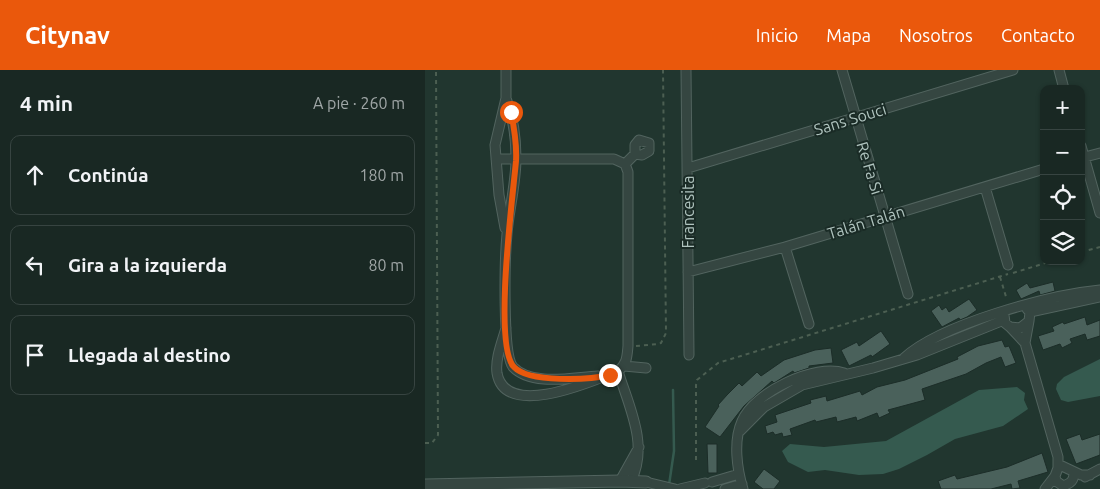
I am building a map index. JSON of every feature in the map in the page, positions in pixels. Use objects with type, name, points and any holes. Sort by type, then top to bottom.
[{"type":"street","points":[[506,70],[506,98],[497,131],[496,159],[499,196],[507,236]]},
{"type":"street","name":"Francesita","points":[[685,70],[688,168],[689,355]]},
{"type":"street","name":"Re Fa Si","points":[[842,70],[908,294]]},
{"type":"street","name":"Sans Souci","points":[[688,168],[1013,70]]},
{"type":"street","points":[[1059,70],[1064,85]]},
{"type":"street","points":[[506,98],[511,112],[516,158],[507,236],[506,328],[509,361],[523,373],[537,378],[607,376]]},
{"type":"street","points":[[1085,157],[1100,153]]},
{"type":"street","points":[[625,164],[635,154]]},
{"type":"street","points":[[496,159],[614,159],[625,164],[628,172],[629,346],[621,369],[639,447],[638,468],[625,481]]},
{"type":"street","points":[[1085,164],[1100,213]]},
{"type":"street","name":"Talán Talán","points":[[688,272],[785,247],[1040,170]]},
{"type":"street","points":[[985,187],[1008,265]]},
{"type":"street","points":[[785,247],[809,324]]},
{"type":"street","points":[[725,489],[743,486],[739,474],[737,455],[739,431],[764,407],[788,391],[845,373],[873,368],[902,359],[1007,323],[1020,328],[1027,313],[1100,290]]},
{"type":"street","points":[[902,359],[913,349],[935,338],[1008,310],[1027,313],[1100,297]]},
{"type":"street","points":[[1008,310],[1007,323],[1025,343]]},
{"type":"street","points":[[1027,313],[1025,343],[1063,471],[1074,479],[1067,485]]},
{"type":"street","points":[[506,328],[497,362],[497,374],[501,383],[516,394],[527,397],[554,393],[607,376],[621,369],[646,368]]},
{"type":"street","points":[[1047,489],[1067,485],[1100,469]]},
{"type":"street","points":[[1063,471],[1090,475]]},
{"type":"street","points":[[1063,471],[1056,481],[1067,485]]},
{"type":"street","points":[[1047,489],[1063,471]]},
{"type":"street","points":[[680,489],[739,474]]},
{"type":"street","points":[[425,485],[625,481],[650,483],[675,489]]},
{"type":"path","points":[[425,442],[432,443],[438,435],[436,70]]},
{"type":"path","points":[[629,346],[661,343],[667,333],[663,70]]},
{"type":"path","points":[[1085,251],[1100,247]]},
{"type":"path","points":[[695,460],[697,380],[718,363],[1040,264]]},
{"type":"path","points":[[1000,277],[1008,310]]},
{"type":"shaded area","points":[[1100,359],[1100,396],[1068,402],[1061,400],[1056,389],[1057,384],[1064,377]]},
{"type":"shaded area","points":[[1017,387],[1025,393],[1024,400],[1028,409],[1003,426],[955,439],[899,469],[883,474],[859,475],[825,470],[808,472],[788,462],[782,451],[790,444],[824,447],[886,441],[979,390]]},
{"type":"building","points":[[1053,282],[1055,291],[1040,295],[1039,291],[1021,299],[1016,290],[1027,283],[1030,288]]},
{"type":"building","points":[[969,299],[977,310],[967,317],[960,320],[959,318],[942,327],[931,311],[939,305],[942,310],[946,307],[949,312]]},
{"type":"building","points":[[1085,317],[1087,325],[1100,320],[1100,336],[1087,340],[1085,334],[1070,339],[1072,343],[1062,348],[1060,344],[1043,350],[1038,336],[1054,331],[1052,327],[1063,322],[1064,324]]},
{"type":"building","points":[[881,331],[890,344],[872,357],[871,355],[849,366],[841,350],[857,342],[859,346]]},
{"type":"building","points":[[1002,340],[1005,347],[1009,346],[1016,363],[1005,367],[1001,357],[966,374],[922,389],[925,400],[888,410],[890,413],[879,418],[877,413],[857,421],[856,417],[837,422],[836,417],[816,422],[815,420],[790,429],[792,435],[783,437],[782,433],[775,435],[773,432],[767,434],[765,426],[777,422],[775,415],[811,403],[810,400],[826,396],[827,401],[860,391],[862,395],[877,387],[905,380],[958,359],[957,357],[978,346]]},
{"type":"building","points":[[831,348],[833,363],[809,366],[809,368],[794,373],[793,371],[774,383],[772,381],[744,406],[720,437],[705,427],[718,405],[739,383],[742,386],[757,372],[761,376],[784,360],[815,350]]},
{"type":"building","points":[[1080,434],[1082,440],[1100,434],[1100,455],[1076,464],[1066,439]]},
{"type":"building","points":[[707,444],[717,444],[717,473],[708,473]]},
{"type":"building","points":[[1042,453],[1048,472],[1018,481],[1020,488],[1012,489],[1011,484],[991,489],[941,489],[938,481],[955,475],[957,479],[1007,467]]},
{"type":"building","points":[[764,469],[780,481],[774,489],[763,489],[754,482]]},
{"type":"waterway","points":[[669,485],[674,451],[673,390]]},
{"type":"route","points":[[511,112],[516,158],[507,236],[506,328],[509,361],[523,373],[537,378],[610,375]]}]
